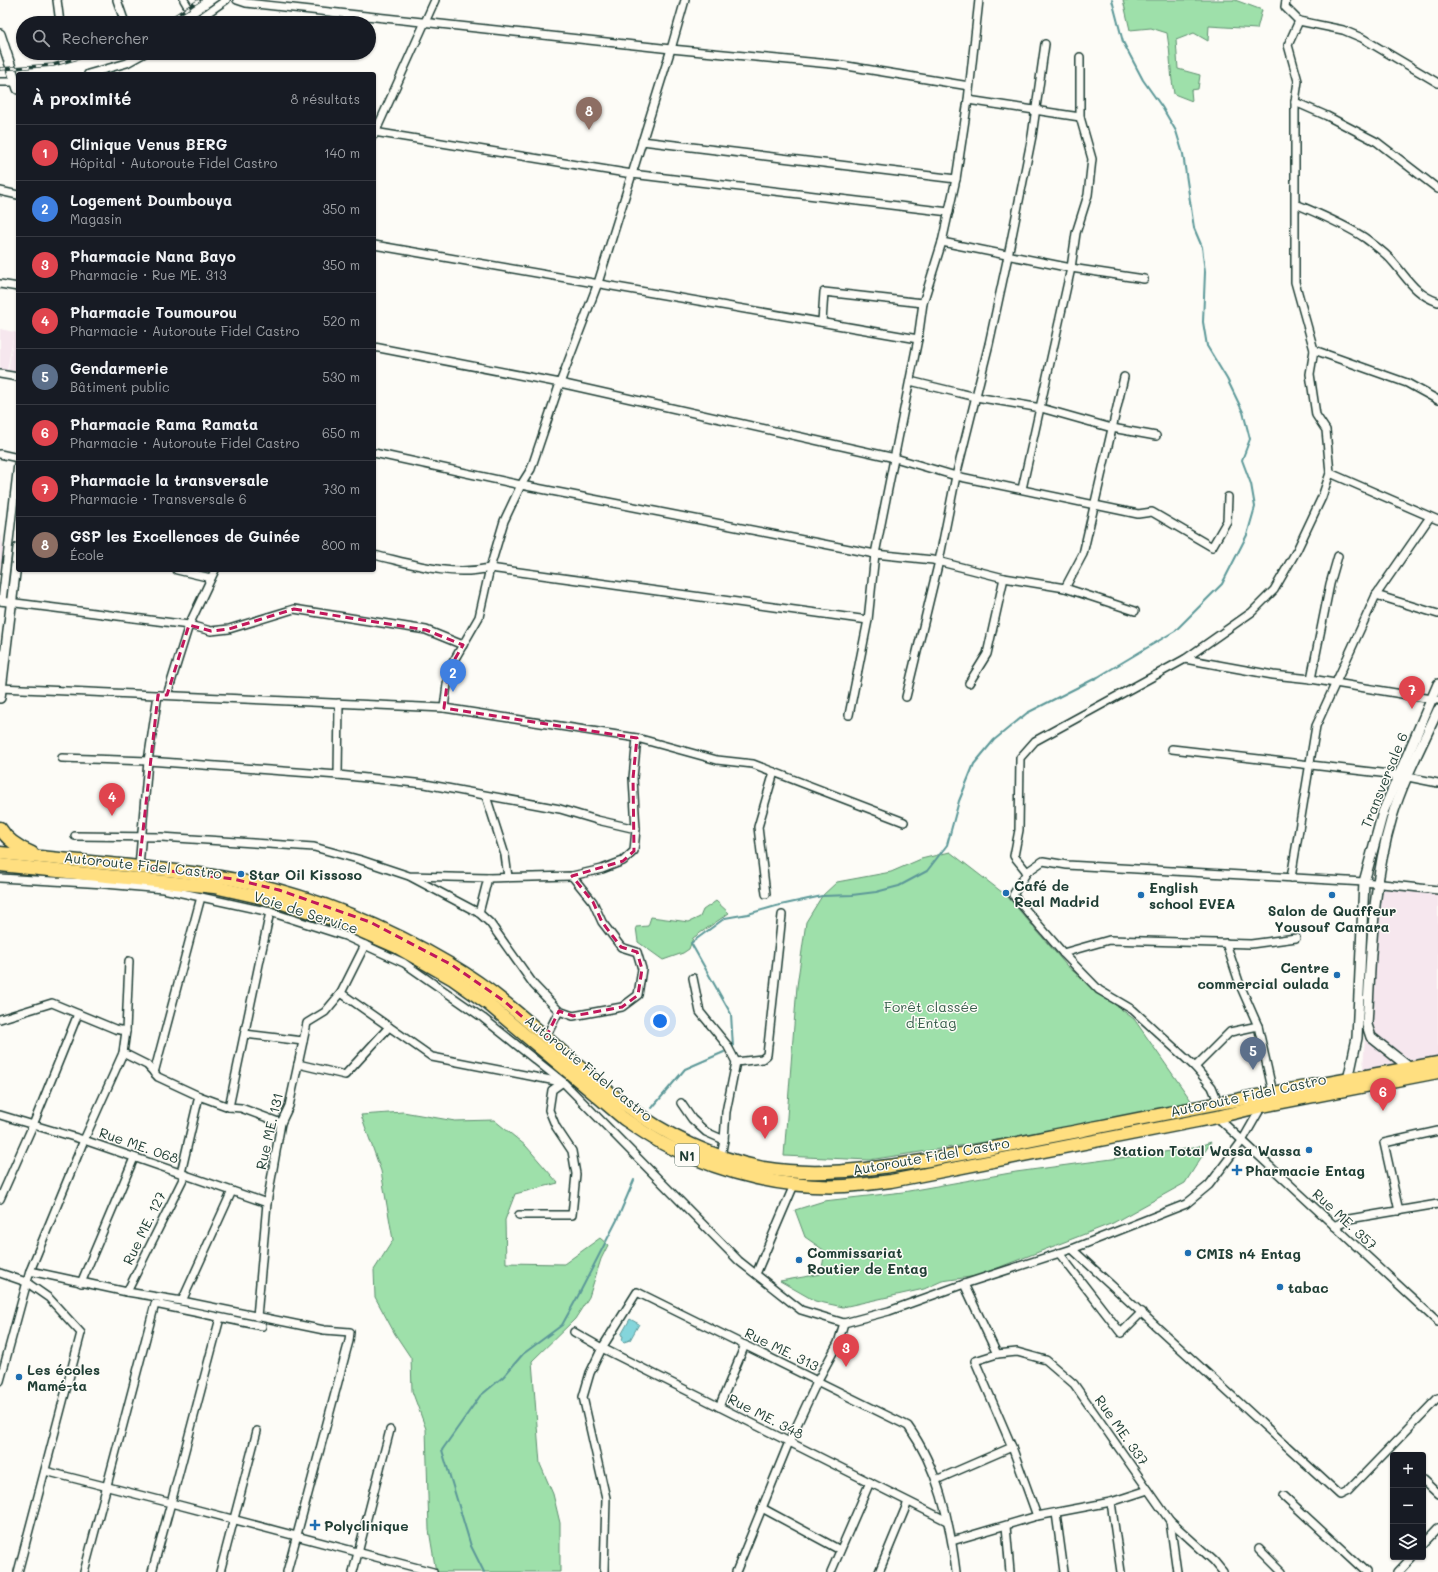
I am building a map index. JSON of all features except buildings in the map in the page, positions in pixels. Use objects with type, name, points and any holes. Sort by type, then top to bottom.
[{"type":"highway","points":[[0,828],[22,849],[45,858]]},
{"type":"highway","name":"Autoroute Fidel Castro","points":[[0,853],[180,871],[233,879],[271,888],[336,909],[370,922],[452,965],[504,1001],[625,1105],[661,1129],[697,1148],[721,1157],[771,1169],[810,1173],[842,1172],[954,1156],[1273,1093],[1348,1085],[1438,1072]]},
{"type":"highway","name":"Autoroute Fidel Castro","points":[[0,865],[214,887],[273,900],[338,921],[397,948],[453,979],[487,1003],[567,1078],[623,1118],[672,1148],[707,1163],[753,1178],[794,1185],[844,1186],[891,1181],[1217,1117],[1348,1085],[1410,1068],[1438,1063]]},
{"type":"main road","points":[[0,34],[3,57],[16,84]]},
{"type":"main road","points":[[0,698],[0,688],[16,566]]},
{"type":"main road","name":"Transversale 6","points":[[1410,1068],[1371,1037],[1367,1025],[1377,883],[1392,816],[1403,776],[1435,700],[1438,684]]},
{"type":"main road","name":"Transversale 6","points":[[1348,1085],[1357,1038],[1364,882],[1383,812],[1438,710]]},
{"type":"street","points":[[57,0],[59,16]]},
{"type":"street","points":[[118,0],[123,16]]},
{"type":"street","points":[[203,16],[226,0]]},
{"type":"street","points":[[237,0],[246,3],[375,16]]},
{"type":"street","points":[[376,129],[434,0]]},
{"type":"street","points":[[444,708],[449,668],[480,617],[490,568],[504,521],[521,485],[531,469],[560,383],[598,283],[685,0]]},
{"type":"street","points":[[850,715],[868,620],[875,554],[910,381],[923,303],[942,242],[956,178],[968,100],[979,0]]},
{"type":"street","points":[[1286,0],[1285,7],[1299,21],[1343,30],[1356,35],[1438,83]]},
{"type":"street","points":[[376,16],[671,49],[841,66],[969,86]]},
{"type":"street","points":[[1027,872],[1014,856],[1019,830],[1020,758],[1035,741],[1185,659],[1252,612],[1274,590],[1297,550],[1322,497],[1330,473],[1326,430],[1316,415],[1310,374],[1314,350],[1295,282],[1295,102],[1298,80],[1288,45],[1299,21]]},
{"type":"street","points":[[906,697],[939,562],[956,476],[976,397],[1008,256],[1032,136],[1045,44]]},
{"type":"street","points":[[1022,489],[1071,268],[1076,233],[1088,195],[1092,159],[1080,117],[1080,58]]},
{"type":"street","points":[[95,72],[127,63],[132,60]]},
{"type":"street","points":[[0,82],[16,86]]},
{"type":"street","points":[[968,100],[1080,117]]},
{"type":"street","points":[[1295,102],[1327,116],[1376,142],[1438,189]]},
{"type":"street","points":[[376,133],[632,174],[949,212]]},
{"type":"street","points":[[642,141],[956,178]]},
{"type":"street","points":[[0,191],[16,195]]},
{"type":"street","points":[[1296,204],[1346,227],[1365,238],[1393,261],[1413,288],[1429,299],[1438,302]]},
{"type":"street","points":[[942,242],[1071,268],[1144,279]]},
{"type":"street","points":[[376,245],[918,339]]},
{"type":"street","points":[[0,284],[16,287]]},
{"type":"street","points":[[822,322],[824,292],[923,303]]},
{"type":"street","points":[[376,347],[560,383],[895,458],[956,476],[1138,514],[1152,512],[1212,547],[1227,521],[1228,496]]},
{"type":"street","points":[[1314,350],[1407,383],[1438,400]]},
{"type":"street","points":[[0,374],[16,377]]},
{"type":"street","points":[[1065,588],[1083,554],[1124,377]]},
{"type":"street","points":[[910,381],[976,397],[1041,408],[1112,428],[1156,436]]},
{"type":"street","points":[[376,453],[521,485],[875,554],[939,562],[1004,578],[1065,588],[1134,611]]},
{"type":"street","points":[[0,454],[16,458]]},
{"type":"street","points":[[1330,473],[1438,520]]},
{"type":"street","points":[[16,480],[1,601],[189,625],[211,631],[229,629],[294,609],[426,630],[463,645]]},
{"type":"street","points":[[1290,878],[1308,765],[1316,726],[1376,595],[1430,517]]},
{"type":"street","points":[[376,555],[441,571],[475,571],[490,568],[868,620]]},
{"type":"street","points":[[1311,679],[1330,584],[1338,556]]},
{"type":"street","points":[[186,572],[211,578]]},
{"type":"street","points":[[167,696],[189,625],[214,572]]},
{"type":"street","points":[[969,683],[987,654],[1004,578]]},
{"type":"street","points":[[1376,595],[1438,614]]},
{"type":"street","points":[[1185,659],[1273,675],[1311,679],[1435,700]]},
{"type":"street","points":[[0,688],[444,708],[637,738],[717,760],[753,764],[904,822]]},
{"type":"street","points":[[139,867],[148,761],[158,695]]},
{"type":"street","points":[[338,775],[339,703]]},
{"type":"street","points":[[409,876],[488,878],[572,876],[602,869],[623,861],[634,851],[636,829],[633,778],[637,738]]},
{"type":"street","points":[[1172,749],[1403,776],[1438,783]]},
{"type":"street","points":[[62,758],[148,761],[338,775],[425,784],[560,809],[597,820],[636,829]]},
{"type":"street","points":[[766,894],[758,827],[774,772]]},
{"type":"street","points":[[486,796],[505,855],[508,877]]},
{"type":"street","points":[[75,836],[141,837],[314,847],[361,860],[409,876],[479,913],[490,923],[534,985],[559,1011],[573,1016],[622,1007],[638,995],[642,969],[637,952],[621,947],[602,922],[593,902],[572,876]]},
{"type":"street","points":[[1219,1104],[1212,1087],[1195,1067],[1133,1010],[1099,990],[1063,953],[1013,895],[1027,872],[1043,861],[1067,865],[1364,882],[1438,890]]},
{"type":"street","name":"Voie de Service","points":[[0,878],[163,889],[270,912],[345,936],[404,963],[567,1078],[739,1261],[801,1310],[844,1323]]},
{"type":"street","points":[[479,913],[488,878]]},
{"type":"street","points":[[154,1073],[201,897]]},
{"type":"street","points":[[229,1107],[270,912]]},
{"type":"street","points":[[736,1062],[762,1059],[767,1055],[782,915]]},
{"type":"street","points":[[1063,953],[1109,940],[1251,944],[1296,938]]},
{"type":"street","points":[[1226,943],[1240,984],[1258,1026],[1273,1093]]},
{"type":"street","name":"Rue ME. 131","points":[[256,1317],[268,1202],[281,1123],[288,1106],[307,1023],[325,1012],[341,993],[365,945]]},
{"type":"street","points":[[0,1381],[30,1271],[84,1140],[123,1053],[126,1031],[129,960]]},
{"type":"street","points":[[693,978],[700,1012],[727,1045],[736,1062],[726,1112],[721,1157]]},
{"type":"street","points":[[341,993],[432,1057],[567,1078]]},
{"type":"street","points":[[0,1019],[52,1004],[115,1029],[126,1031]]},
{"type":"street","points":[[546,1037],[559,1011]]},
{"type":"street","points":[[0,1199],[33,1125],[78,1014]]},
{"type":"street","points":[[1195,1067],[1230,1032],[1258,1026]]},
{"type":"street","points":[[298,1064],[345,1075],[389,1027]]},
{"type":"street","points":[[244,1034],[303,1041]]},
{"type":"street","points":[[123,1053],[146,1065],[158,1077],[199,1096],[229,1107],[241,1108],[281,1123]]},
{"type":"street","points":[[519,1215],[572,1215],[576,1174],[572,1151],[556,1127],[549,1110],[552,1090],[567,1078]]},
{"type":"street","name":"Rue ME. 127","points":[[127,1292],[183,1174],[199,1096]]},
{"type":"street","points":[[681,1103],[692,1119],[706,1132],[724,1140]]},
{"type":"street","points":[[736,1572],[790,1442],[818,1380],[838,1343],[844,1323],[889,1311],[964,1284],[1072,1249],[1186,1204],[1209,1185],[1242,1141],[1262,1106]]},
{"type":"street","name":"Rue ME. 068","points":[[0,1115],[84,1140],[268,1202]]},
{"type":"street","name":"Rue ME. 357","points":[[1217,1117],[1438,1322]]},
{"type":"street","points":[[1399,1211],[1384,1142],[1438,1131]]},
{"type":"street","points":[[81,1283],[134,1158]]},
{"type":"street","points":[[756,1274],[794,1185]]},
{"type":"street","points":[[182,1301],[232,1191]]},
{"type":"street","points":[[1334,1226],[1349,1219],[1438,1204]]},
{"type":"street","points":[[1072,1249],[1340,1495],[1348,1491],[1390,1454]]},
{"type":"street","points":[[1059,1253],[1121,1333],[1142,1312]]},
{"type":"street","points":[[30,1271],[81,1283],[182,1301],[324,1330],[350,1332],[349,1341],[287,1572]]},
{"type":"street","points":[[0,1273],[26,1282],[49,1298],[81,1333],[18,1572]]},
{"type":"street","points":[[964,1284],[997,1354]]},
{"type":"street","name":"Rue ME. 313","points":[[602,1348],[637,1292],[818,1380],[908,1426],[919,1441],[936,1480],[952,1541],[956,1572]]},
{"type":"street","points":[[84,1572],[155,1304],[262,1326]]},
{"type":"street","points":[[152,1572],[220,1318]]},
{"type":"street","name":"Rue ME. 348","points":[[574,1332],[602,1348],[947,1521]]},
{"type":"street","points":[[719,1407],[745,1345]]},
{"type":"street","points":[[602,1348],[590,1373],[583,1397],[606,1498],[604,1572]]},
{"type":"street","name":"Rue ME. 337","points":[[1012,1447],[975,1361],[997,1354],[1017,1352],[1046,1360],[1074,1384],[1170,1521],[1214,1561],[1223,1572]]},
{"type":"street","points":[[1392,1452],[1437,1402]]},
{"type":"street","points":[[353,1572],[390,1430]]},
{"type":"street","points":[[220,1572],[257,1431]]},
{"type":"street","points":[[936,1480],[1012,1447],[1037,1516]]},
{"type":"street","points":[[45,1471],[434,1572]]},
{"type":"street","points":[[831,1572],[870,1482]]},
{"type":"street","points":[[1426,1483],[1438,1494]]},
{"type":"street","points":[[952,1541],[1037,1516],[1112,1502],[1148,1490]]},
{"type":"street","points":[[1284,1496],[1366,1572]]},
{"type":"street","points":[[879,1572],[908,1502]]},
{"type":"street","points":[[1112,1502],[1121,1572]]},
{"type":"street","points":[[762,1508],[840,1550]]},
{"type":"street","points":[[1056,1513],[1064,1572]]},
{"type":"street","points":[[1170,1521],[1178,1572]]},
{"type":"street","points":[[1006,1526],[1010,1572]]},
{"type":"street","points":[[1426,1543],[1438,1529]]},
{"type":"street","points":[[1259,1549],[1282,1572]]},
{"type":"street","points":[[1398,1572],[1409,1560]]},
{"type":"highlighted area","points":[[294,609],[426,630],[463,645],[449,669],[444,708],[637,738],[633,778],[634,851],[623,861],[572,876],[593,902],[602,922],[621,947],[637,952],[642,969],[638,995],[622,1007],[573,1016],[559,1011],[546,1037],[504,1001],[452,965],[370,922],[279,890],[233,879],[139,867],[158,695],[167,695],[189,625],[211,631],[229,629]]},
{"type":"shaded area","points":[[0,329],[14,332],[7,371],[0,370]]},
{"type":"shaded area","points":[[14,332],[16,332],[16,373],[8,372]]},
{"type":"shaded area","points":[[0,534],[5,553],[0,592]]},
{"type":"shaded area","points":[[1376,885],[1438,893],[1438,1058],[1363,1069],[1370,951]]},
{"type":"green space","points":[[1123,0],[1235,0],[1262,10],[1257,29],[1209,26],[1208,41],[1194,33],[1176,40],[1178,69],[1200,75],[1198,89],[1191,90],[1192,101],[1174,94],[1167,33],[1151,28],[1130,30]]},
{"type":"green space","name":"Forêt classée d'Entag","points":[[950,852],[1007,896],[1067,966],[1134,1019],[1197,1109],[869,1160],[784,1156],[797,986],[806,922],[822,896],[837,882],[891,872],[921,859]]},
{"type":"green space","points":[[716,901],[729,913],[693,938],[689,949],[683,953],[663,960],[638,942],[636,927],[648,926],[651,917],[689,922],[700,917],[703,910]]},
{"type":"green space","points":[[403,1112],[455,1121],[494,1120],[526,1146],[558,1183],[515,1194],[505,1220],[506,1263],[564,1264],[600,1238],[608,1245],[601,1259],[589,1297],[575,1319],[532,1361],[540,1464],[553,1494],[560,1523],[560,1572],[436,1572],[429,1530],[426,1429],[412,1391],[411,1358],[395,1334],[375,1297],[374,1270],[393,1240],[381,1171],[361,1115]]},
{"type":"green space","points":[[1211,1142],[1185,1183],[1113,1223],[977,1276],[942,1281],[924,1289],[843,1307],[815,1301],[780,1281],[821,1274],[825,1251],[805,1237],[795,1210],[824,1201],[903,1192],[1016,1172],[1193,1148]]},
{"type":"water","points":[[630,1319],[639,1324],[630,1340],[624,1342],[622,1340],[623,1336],[621,1335]]},
{"type":"waterway","points":[[733,1047],[731,1014],[691,943],[725,918],[822,896],[852,895],[876,892],[899,886],[927,871],[947,845],[959,801],[974,764],[994,740],[1027,713],[1098,677],[1175,631],[1222,584],[1247,535],[1255,507],[1251,484],[1242,460],[1250,439],[1243,412],[1227,379],[1207,346],[1203,322],[1205,272],[1202,247],[1194,228],[1183,154],[1176,131],[1162,107],[1143,80],[1123,42],[1112,0]]},
{"type":"waterway","points":[[652,1108],[685,1069],[724,1052]]},
{"type":"waterway","points":[[484,1572],[471,1546],[442,1450],[480,1396],[503,1377],[523,1354],[562,1325],[617,1220],[634,1180]]},
{"type":"railway","points":[[175,16],[200,0]]},
{"type":"railway","points":[[0,69],[53,65],[71,60]]},
{"type":"place","name":"GSP les Excellences de Guinée","points":[[589,130]]},
{"type":"place","name":"Logement Doumbouya","points":[[453,692]]},
{"type":"place","name":"Pharmacie la transversale","points":[[1412,709]]},
{"type":"place","name":"Pharmacie Toumourou","points":[[112,816]]},
{"type":"place","name":"Star Oil Kissoso","points":[[241,874]]},
{"type":"place","name":"Café de Real Madrid","points":[[1006,893]]},
{"type":"place","name":"English school EVEA","points":[[1141,895]]},
{"type":"place","name":"Salon de Quaffeur Yousouf Camara","points":[[1332,895]]},
{"type":"place","name":"Centre commercial oulada","points":[[1337,975]]},
{"type":"place","name":"Gendarmerie","points":[[1253,1070]]},
{"type":"place","name":"Pharmacie Rama Ramata","points":[[1383,1111]]},
{"type":"place","name":"Clinique Venus BERG","points":[[765,1139]]},
{"type":"place","name":"Station Total Wassa Wassa","points":[[1309,1150]]},
{"type":"place","name":"Pharmacie Entag","points":[[1237,1170]]},
{"type":"place","name":"CMIS n4 Entag","points":[[1188,1253]]},
{"type":"place","name":"Commissariat Routier de Entag","points":[[799,1260]]},
{"type":"place","name":"tabac","points":[[1280,1287]]},
{"type":"place","name":"Pharmacie Nana Bayo","points":[[846,1367]]},
{"type":"place","name":"Les écoles Mamé-ta","points":[[19,1377]]},
{"type":"place","name":"Polyclinique","points":[[315,1525]]}]
